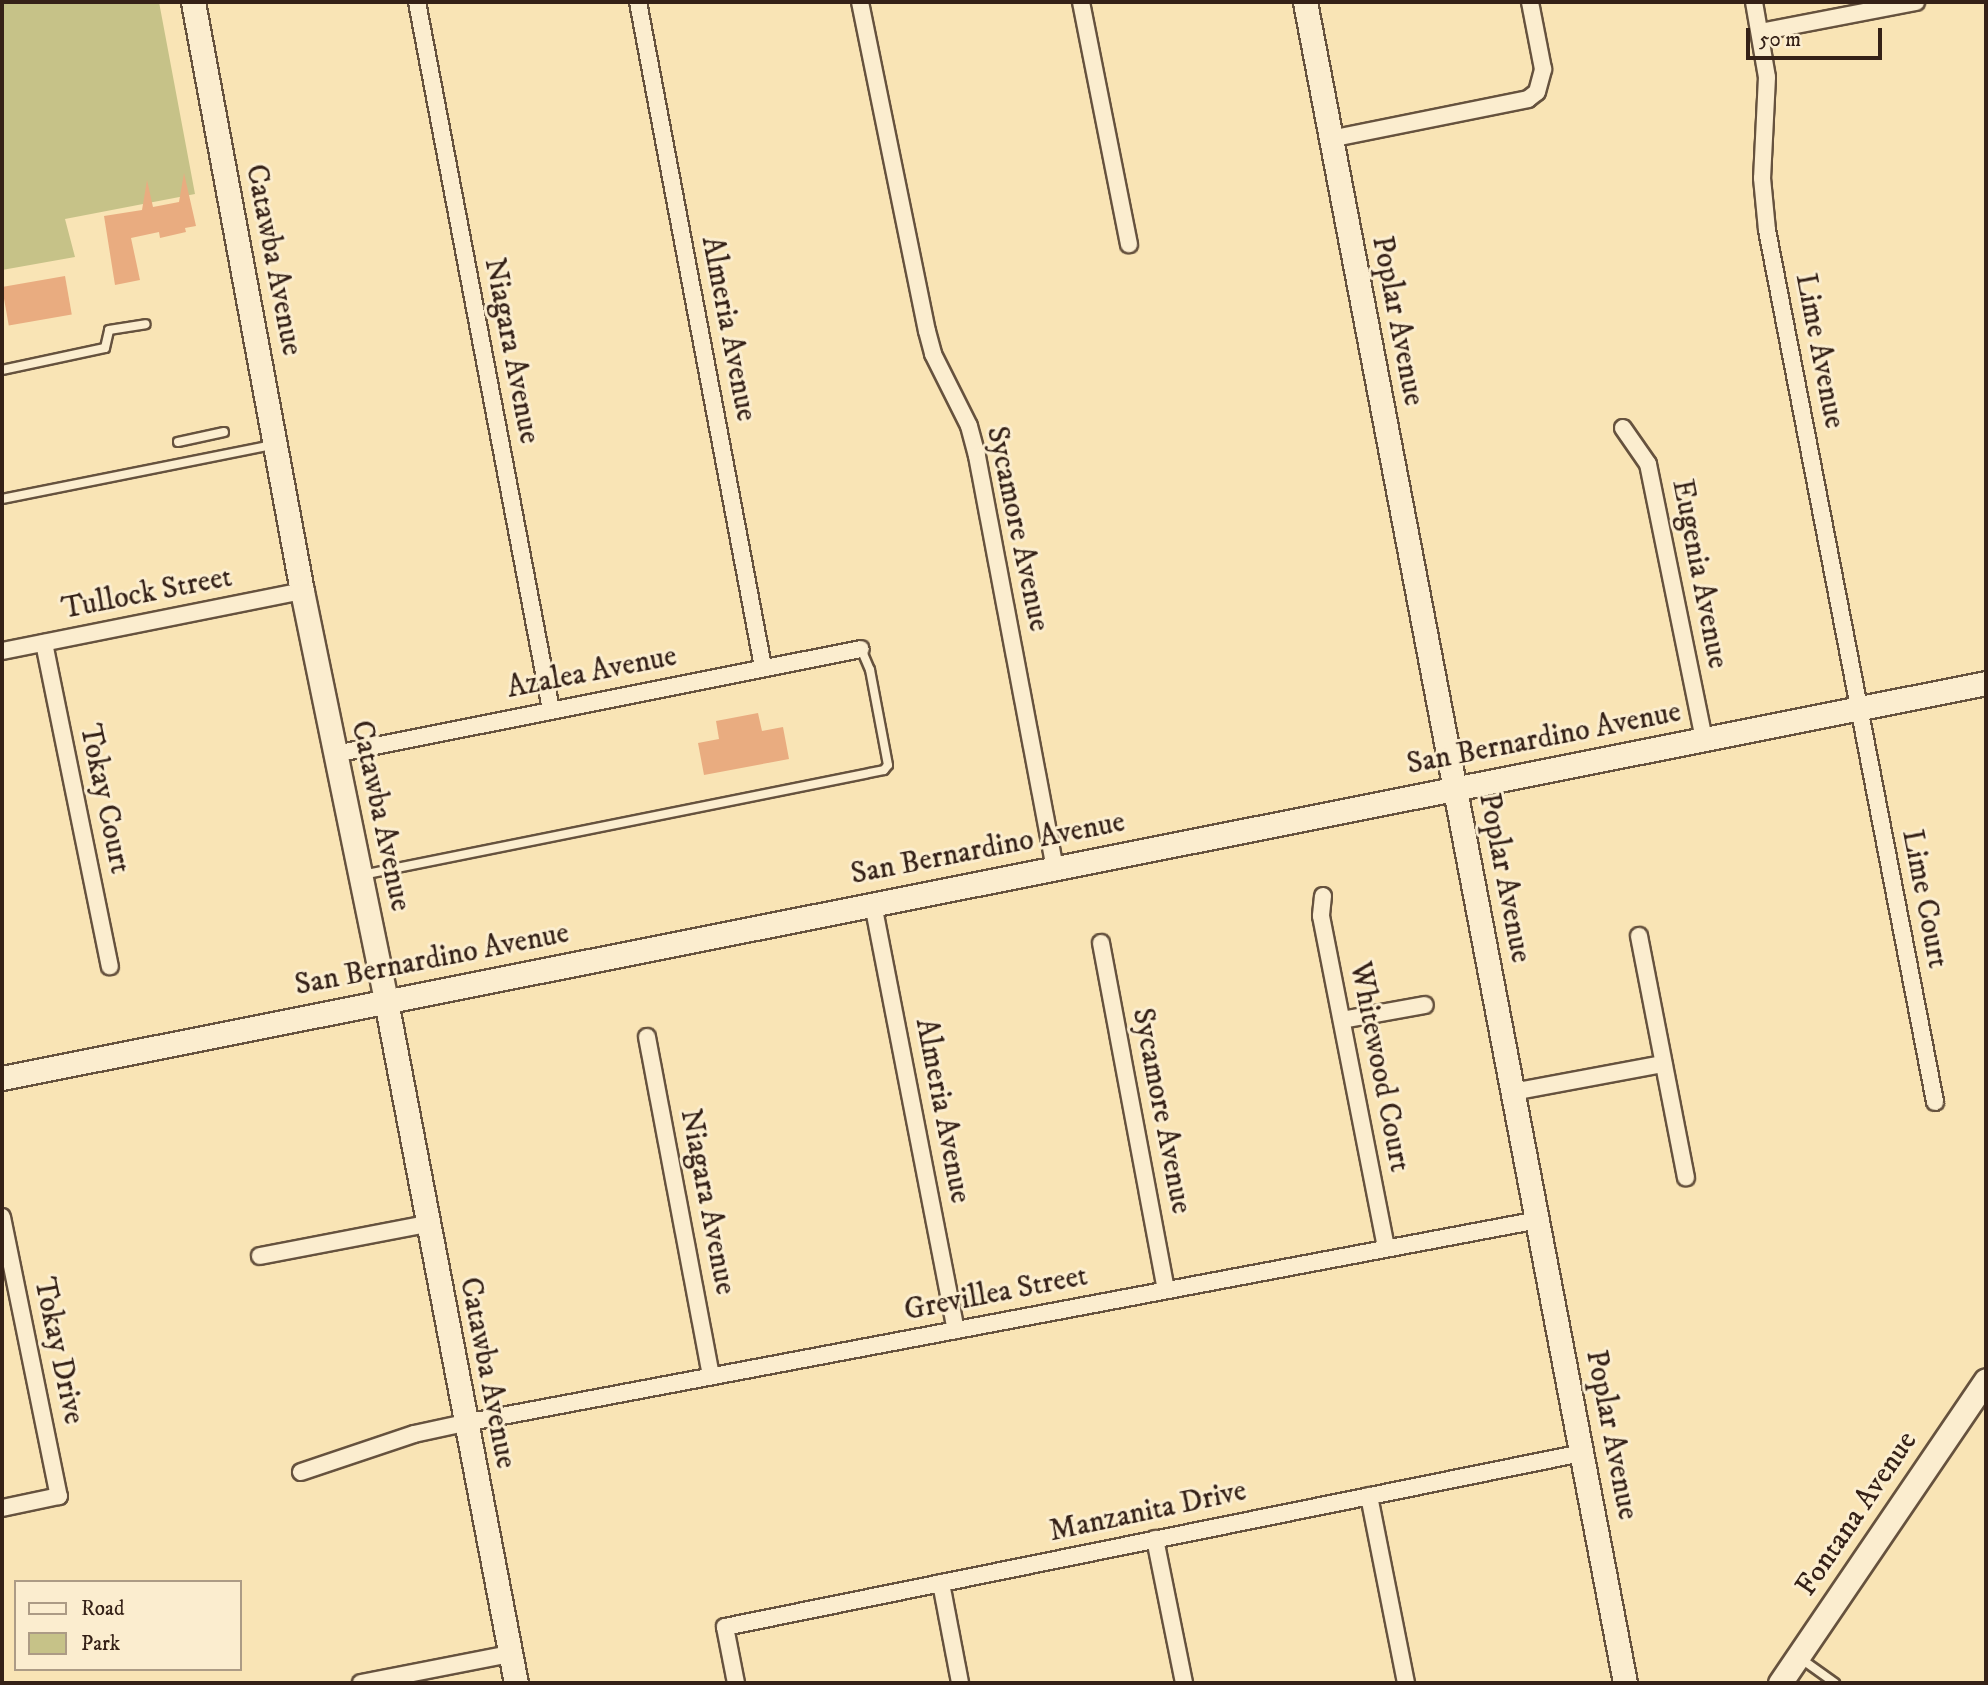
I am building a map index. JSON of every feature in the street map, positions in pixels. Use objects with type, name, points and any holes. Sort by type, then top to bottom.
[{"type":"street","name":"Catawba Avenue","points":[[193,2],[302,591],[386,1001],[426,1224],[516,1683]]},
{"type":"street","name":"Niagara Avenue","points":[[417,2],[551,710]]},
{"type":"street","name":"Almeria Avenue","points":[[638,2],[764,667]]},
{"type":"street","name":"Sycamore Avenue","points":[[860,2],[927,331],[933,354],[970,426],[977,456],[1055,869]]},
{"type":"street","points":[[1081,2],[1129,244]]},
{"type":"street","name":"Poplar Avenue","points":[[1305,2],[1625,1683]]},
{"type":"street","points":[[1330,139],[1528,99],[1537,92],[1543,69],[1530,2]]},
{"type":"street","name":"Lime Avenue","points":[[1754,2],[1768,100],[1763,204],[1859,708]]},
{"type":"street","points":[[1760,32],[1916,2]]},
{"type":"street","name":"Eugenia Avenue","points":[[1623,428],[1648,464],[1704,739]]},
{"type":"street","name":"Tullock Street","points":[[2,651],[302,591]]},
{"type":"street","name":"Tokay Court","points":[[44,643],[110,966]]},
{"type":"street","name":"Azalea Avenue","points":[[335,754],[861,649]]},
{"type":"street","name":"San Bernardino Avenue","points":[[2,1078],[1986,683]]},
{"type":"street","name":"Lime Court","points":[[1859,708],[1935,1102]]},
{"type":"street","name":"Whitewood Court","points":[[1322,896],[1321,916],[1386,1248]]},
{"type":"street","name":"Almeria Avenue","points":[[873,904],[956,1330]]},
{"type":"street","points":[[1639,936],[1686,1177]]},
{"type":"street","name":"Sycamore Avenue","points":[[1101,943],[1166,1290]]},
{"type":"street","points":[[1342,1020],[1425,1005]]},
{"type":"street","name":"Niagara Avenue","points":[[648,1037],[710,1377]]},
{"type":"street","points":[[1513,1092],[1663,1064]]},
{"type":"street","name":"Tokay Drive","points":[[2,1217],[59,1496],[2,1508]]},
{"type":"street","name":"Grevillea Street","points":[[301,1472],[414,1434],[465,1423],[1538,1220]]},
{"type":"street","points":[[260,1256],[426,1224]]},
{"type":"street","name":"Fontana Avenue","points":[[1780,1683],[1986,1380]]},
{"type":"street","name":"Manzanita Drive","points":[[736,1683],[725,1627],[1582,1453]]},
{"type":"street","points":[[1369,1496],[1406,1683]]},
{"type":"street","points":[[1155,1539],[1184,1683]]},
{"type":"street","points":[[941,1583],[960,1683]]},
{"type":"street","points":[[361,1683],[510,1654]]},
{"type":"lane","points":[[2,370],[105,348],[109,330],[146,324]]},
{"type":"lane","points":[[178,442],[224,432]]},
{"type":"lane","points":[[2,499],[275,445]]},
{"type":"lane","points":[[359,876],[884,770],[888,765],[870,670],[861,649]]},
{"type":"lane","points":[[1798,1657],[1835,1683]]},
{"type":"green space","points":[[2,2],[159,2],[195,194],[65,219],[75,257],[2,270]]},
{"type":"building","points":[[184,173],[196,226],[185,228],[186,232],[160,238],[159,232],[131,238],[140,280],[115,285],[104,216],[142,210],[147,180],[153,207],[179,202]]},
{"type":"building","points":[[65,276],[72,314],[9,326],[2,287]]},
{"type":"building","points":[[758,713],[762,731],[783,727],[789,759],[704,775],[698,743],[719,739],[716,721]]}]
